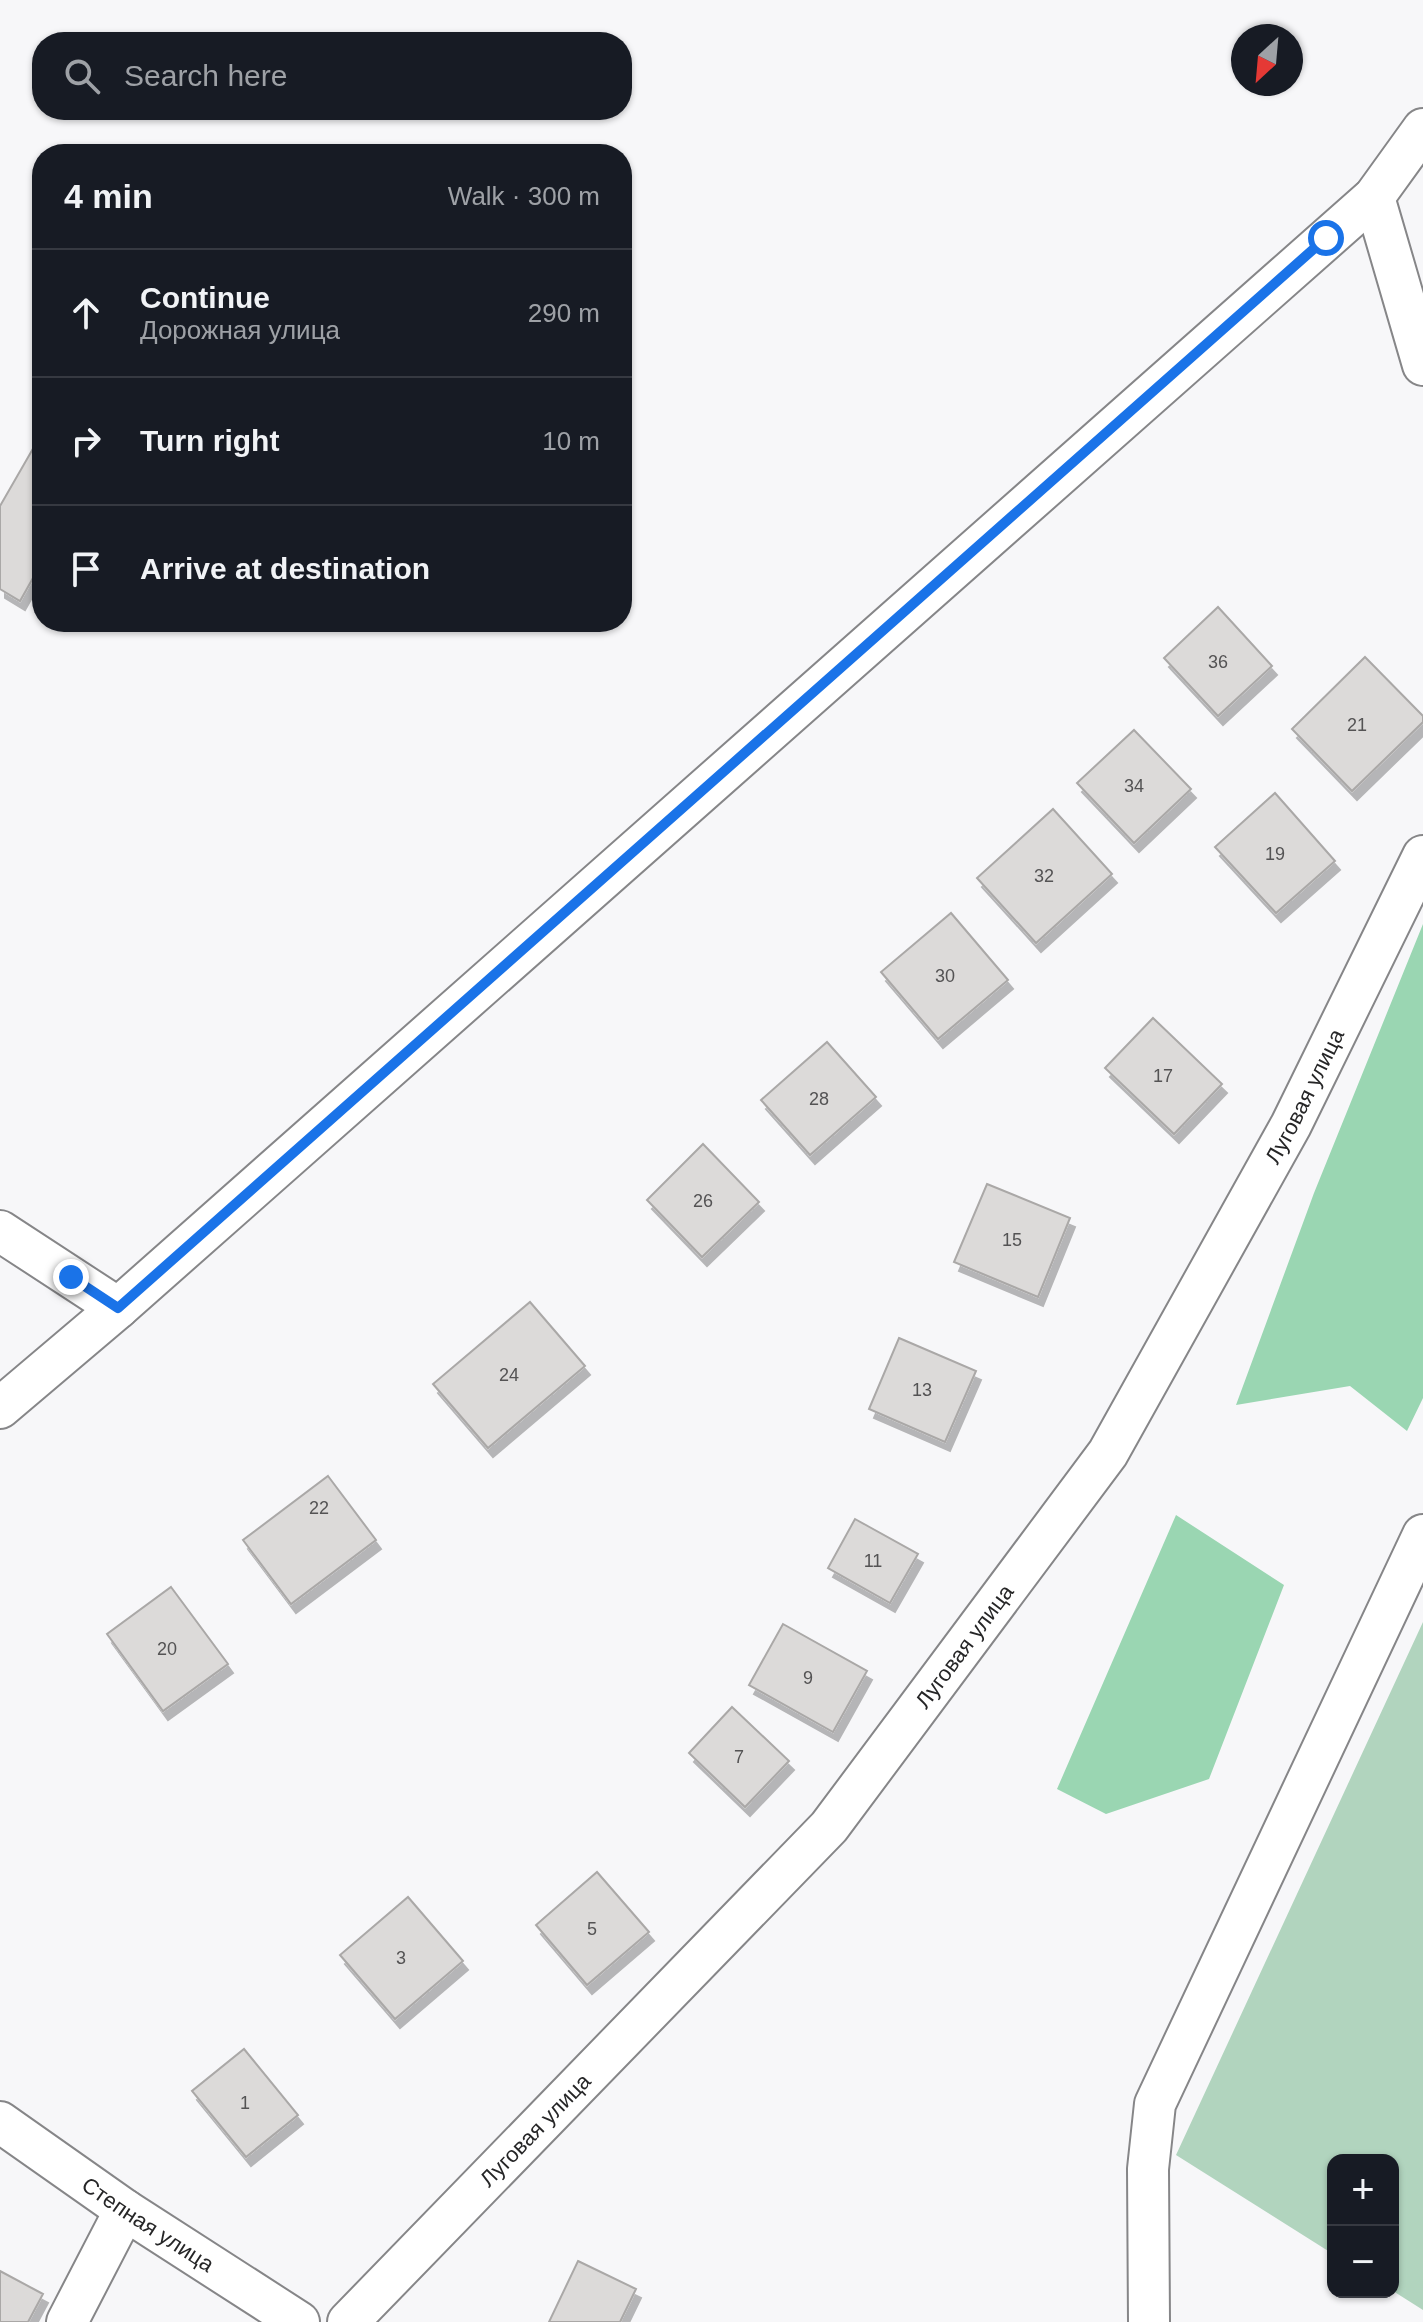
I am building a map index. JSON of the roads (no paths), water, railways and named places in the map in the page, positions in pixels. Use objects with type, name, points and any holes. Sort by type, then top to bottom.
[{"type":"street","points":[[0,1408],[118,1308],[1374,197],[1423,129]]},
{"type":"street","points":[[1374,197],[1423,365]]},
{"type":"street","name":"Луговая улица","points":[[348,2322],[829,1827],[1108,1453],[1291,1125],[1423,856]]},
{"type":"street","points":[[0,1231],[118,1308]]},
{"type":"street","points":[[1149,2322],[1148,2169],[1155,2104],[1423,1535]]},
{"type":"street","name":"Степная улица","points":[[0,2122],[125,2210],[299,2322]]},
{"type":"street","points":[[67,2322],[125,2210]]}]
